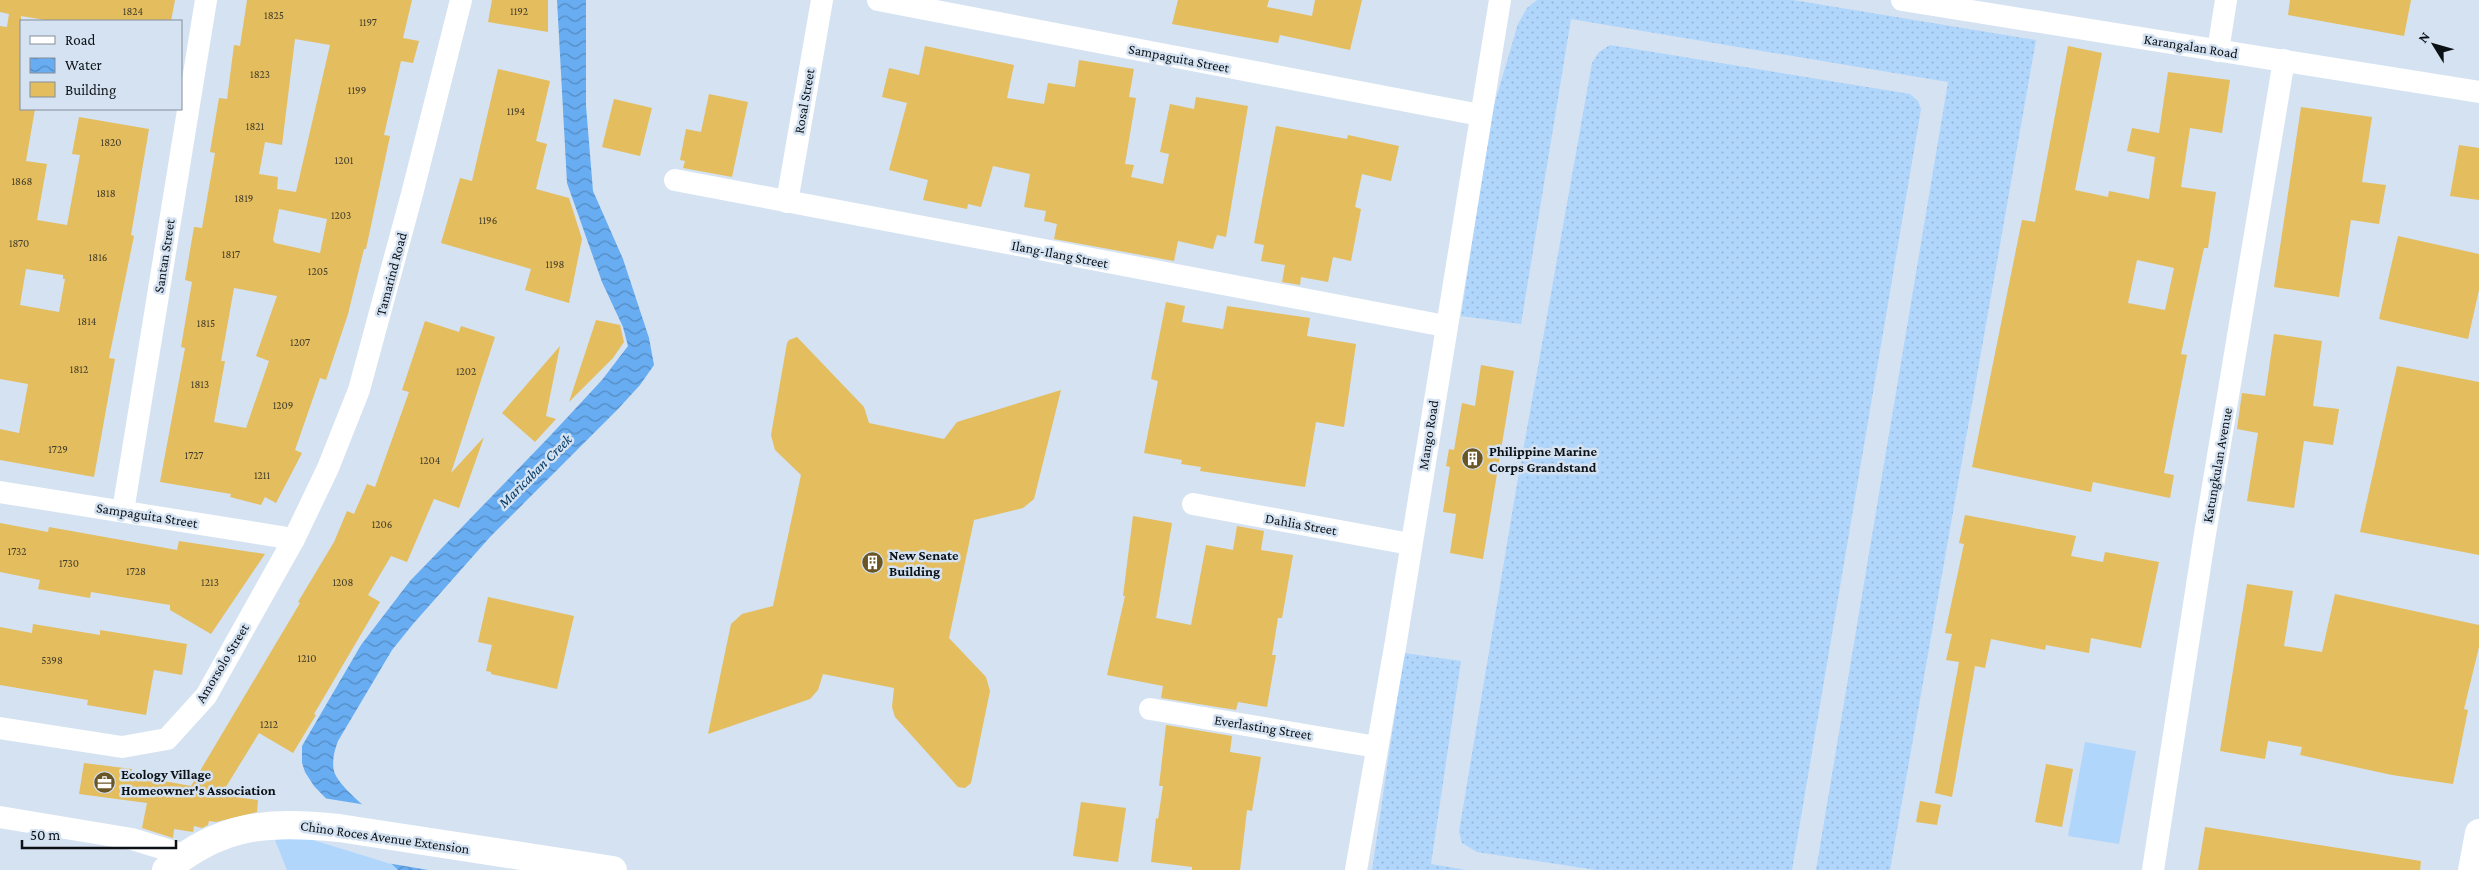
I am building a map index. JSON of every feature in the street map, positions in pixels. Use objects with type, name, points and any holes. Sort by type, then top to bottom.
[{"type":"main road","name":"Chino Roces Avenue Extension","points":[[175,862],[222,836],[256,825],[297,824],[339,828],[613,870]]},
{"type":"main road","points":[[2472,870],[2479,834]]},
{"type":"street","name":"Santan Street","points":[[123,511],[206,0]]},
{"type":"street","name":"Tamarind Road","points":[[294,538],[328,468],[359,390],[412,194],[460,0]]},
{"type":"street","name":"Rosal Street","points":[[787,202],[822,0]]},
{"type":"street","name":"Sampaguita Street","points":[[878,0],[901,2],[1480,115]]},
{"type":"street","name":"Mango Road","points":[[1356,870],[1500,0]]},
{"type":"street","name":"Karangalan Road","points":[[1902,0],[2479,92]]},
{"type":"street","points":[[2218,51],[2226,0]]},
{"type":"street","name":"Katungkulan Avenue","points":[[2153,870],[2204,540],[2284,60]]},
{"type":"street","name":"Ilang-Ilang Street","points":[[675,180],[1445,326]]},
{"type":"street","name":"Sampaguita Street","points":[[0,492],[294,538]]},
{"type":"street","name":"Dahlia Street","points":[[1193,504],[1410,544]]},
{"type":"street","name":"Amorsolo Street","points":[[0,728],[122,747],[167,739],[206,696],[294,538]]},
{"type":"street","name":"Everlasting Street","points":[[1150,709],[1377,747]]},
{"type":"street","points":[[0,817],[132,839],[175,862]]},
{"type":"shaded area","points":[[1537,0],[1793,0],[2036,40],[1890,870],[1816,870],[1948,82],[1571,19],[1521,324],[1461,316],[1492,112],[1518,24],[1527,8]]},
{"type":"shaded area","points":[[1610,45],[1910,94],[1918,101],[1921,109],[1792,870],[1596,870],[1477,852],[1462,843],[1459,832],[1515,496],[1592,63],[1599,52]]},
{"type":"shaded area","points":[[1404,653],[1461,661],[1431,864],[1466,870],[1372,870]]},
{"type":"shaded area","points":[[2085,742],[2136,751],[2119,844],[2068,836]]},
{"type":"shaded area","points":[[300,836],[391,864],[398,870],[287,870],[275,840]]},
{"type":"water","name":"Maricaban Creek","points":[[557,0],[586,0],[586,106],[593,191],[623,259],[649,338],[654,365],[640,385],[618,409],[490,537],[413,624],[392,650],[338,741],[334,753],[333,766],[335,774],[342,784],[368,810],[445,870],[398,870],[314,786],[305,772],[302,763],[302,746],[361,645],[410,581],[602,380],[628,346],[623,327],[602,282],[567,183]]},
{"type":"pier","points":[[323,798],[367,805],[447,870],[428,870],[387,863]]},
{"type":"building","points":[[0,0],[175,0],[171,20],[45,20],[21,16],[20,20],[20,110],[35,110],[26,161],[47,164],[37,220],[67,225],[80,155],[72,154],[79,117],[149,129],[131,235],[134,236],[109,358],[115,359],[94,477],[0,460],[0,429],[19,433],[28,384],[0,379],[0,26],[7,27],[9,14],[0,12]],"holes":[[[26,269],[63,275],[63,279],[65,279],[59,312],[20,305]]]},
{"type":"building","points":[[247,0],[412,0],[403,38],[419,41],[413,63],[401,61],[384,135],[390,136],[366,249],[364,249],[348,314],[326,380],[320,378],[295,450],[302,453],[276,503],[265,497],[261,505],[230,497],[231,494],[160,482],[185,348],[181,347],[192,282],[185,280],[194,227],[202,228],[215,153],[210,152],[219,98],[227,99],[234,45],[240,46]],"holes":[[[295,39],[330,45],[296,192],[277,189],[278,177],[259,174],[265,142],[282,145]],[[279,209],[327,219],[320,253],[275,243],[273,240]],[[234,288],[277,296],[256,356],[269,361],[246,428],[214,422],[225,361],[221,361]]]},
{"type":"building","points":[[492,0],[548,0],[548,32],[488,22]]},
{"type":"building","points":[[1178,0],[1269,0],[1267,7],[1312,16],[1315,0],[1362,0],[1350,50],[1280,35],[1278,43],[1172,24]]},
{"type":"building","points":[[2290,0],[2411,0],[2404,36],[2288,15]]},
{"type":"building","points":[[925,46],[1014,65],[1007,98],[1044,104],[1048,83],[1075,87],[1079,60],[1134,69],[1129,97],[1136,98],[1125,164],[1134,165],[1131,177],[1163,184],[1169,154],[1160,152],[1170,104],[1194,109],[1196,97],[1248,106],[1226,237],[1217,235],[1213,249],[1178,241],[1174,261],[1054,239],[1057,224],[1044,221],[1046,211],[1024,207],[1030,174],[993,166],[981,207],[968,204],[967,209],[923,200],[928,180],[889,170],[907,103],[882,97],[889,68],[919,75]]},
{"type":"building","points":[[2068,46],[2102,53],[2075,190],[2108,197],[2109,191],[2149,199],[2155,157],[2127,151],[2132,128],[2159,133],[2168,72],[2230,80],[2222,133],[2190,128],[2181,187],[2216,192],[2208,248],[2204,248],[2181,354],[2187,355],[2164,473],[2174,475],[2170,498],[2093,482],[2091,492],[1972,467],[2022,220],[2035,222]],"holes":[[[2137,260],[2174,268],[2165,310],[2128,303]]]},
{"type":"building","points":[[498,69],[550,81],[536,141],[547,144],[536,189],[569,198],[582,239],[569,303],[525,290],[531,269],[441,243],[460,178],[472,181]]},
{"type":"building","points":[[709,94],[748,102],[732,177],[683,168],[685,161],[680,160],[686,129],[701,132]]},
{"type":"building","points":[[614,99],[652,108],[640,156],[602,147]]},
{"type":"building","points":[[2301,107],[2372,117],[2362,182],[2386,185],[2379,224],[2351,220],[2339,297],[2274,287]]},
{"type":"building","points":[[1276,126],[1347,139],[1348,135],[1399,146],[1391,181],[1362,174],[1355,207],[1361,209],[1351,261],[1333,257],[1328,282],[1301,277],[1300,285],[1282,282],[1285,265],[1261,261],[1264,245],[1254,243]]},
{"type":"building","points":[[2459,145],[2479,148],[2479,200],[2450,196]]},
{"type":"building","points":[[2398,236],[2479,254],[2479,290],[2468,339],[2379,319]]},
{"type":"building","points":[[1166,302],[1185,306],[1182,322],[1223,329],[1227,306],[1310,318],[1307,336],[1356,344],[1344,427],[1316,422],[1305,487],[1200,471],[1201,467],[1181,464],[1182,460],[1144,453],[1158,381],[1151,379]]},
{"type":"building","points":[[596,320],[620,325],[624,342],[613,358],[569,402]]},
{"type":"building","points":[[425,321],[459,332],[461,326],[495,337],[451,473],[484,437],[459,508],[434,499],[407,562],[391,556],[368,595],[380,602],[293,753],[259,733],[221,795],[258,800],[257,812],[216,822],[209,821],[208,825],[202,828],[194,826],[193,832],[174,829],[173,838],[142,828],[147,803],[79,794],[84,763],[132,769],[131,775],[191,786],[300,603],[298,602],[334,542],[347,511],[354,514],[367,484],[375,487],[409,392],[402,390]]},
{"type":"building","points":[[2274,334],[2322,341],[2313,406],[2339,409],[2333,445],[2304,441],[2294,508],[2247,501],[2258,433],[2237,429],[2242,393],[2265,396]]},
{"type":"building","name":"New Senate Building","points":[[797,337],[864,407],[869,423],[944,439],[957,422],[1061,390],[1034,499],[1023,508],[974,520],[949,638],[986,677],[990,691],[971,783],[965,788],[958,787],[895,717],[892,707],[894,688],[823,674],[818,690],[810,699],[708,734],[731,624],[742,614],[773,606],[801,475],[775,450],[771,435],[787,343],[789,340]]},
{"type":"building","points":[[560,346],[546,416],[556,419],[535,442],[502,413]]},
{"type":"building","name":"Philippine Marine Corps Grandstand","points":[[1481,365],[1514,371],[1483,559],[1450,553],[1456,514],[1443,512],[1450,467],[1446,466],[1449,449],[1454,450],[1462,403],[1475,406]]},
{"type":"building","points":[[2397,366],[2479,382],[2479,555],[2360,532]]},
{"type":"building","points":[[1965,515],[2076,536],[2071,556],[2103,562],[2105,552],[2159,562],[2141,648],[2091,638],[2089,653],[2046,645],[2045,650],[1991,639],[1985,668],[1975,666],[1952,797],[1935,793],[1959,662],[1946,660],[1952,634],[1945,633],[1964,544],[1959,543]]},
{"type":"building","points":[[1133,516],[1172,523],[1156,618],[1191,625],[1206,545],[1233,550],[1237,526],[1264,531],[1261,550],[1293,555],[1282,618],[1278,618],[1272,655],[1276,655],[1267,707],[1238,702],[1236,710],[1161,698],[1163,686],[1107,675],[1125,596],[1123,596]]},
{"type":"building","points":[[0,523],[48,532],[49,527],[177,550],[179,541],[265,554],[211,634],[170,610],[170,605],[91,592],[90,598],[38,589],[40,580],[0,572]]},
{"type":"building","points":[[2247,584],[2293,591],[2284,646],[2322,652],[2335,594],[2479,625],[2479,647],[2464,709],[2468,710],[2453,784],[2392,775],[2300,755],[2302,747],[2268,741],[2265,759],[2220,751]]},
{"type":"building","points":[[488,597],[574,616],[557,689],[491,674],[491,672],[486,671],[492,645],[478,642]]},
{"type":"building","points":[[33,624],[100,635],[100,630],[187,644],[182,675],[154,670],[146,715],[87,705],[88,700],[0,685],[0,627],[32,633]]},
{"type":"building","points":[[1166,725],[1232,736],[1230,752],[1261,757],[1252,811],[1247,810],[1240,870],[1192,870],[1192,867],[1151,862],[1156,818],[1158,819],[1163,786],[1159,786]]},
{"type":"building","points":[[2046,764],[2073,769],[2062,827],[2035,822]]},
{"type":"building","points":[[1920,801],[1941,805],[1937,825],[1916,822]]},
{"type":"building","points":[[1081,802],[1126,808],[1118,862],[1073,856]]},
{"type":"building","points":[[2205,827],[2421,861],[2420,870],[2198,870]]},
{"type":"place","name":"Philippine Marine Corps Grandstand","points":[[1473,459]]},
{"type":"place","name":"New Senate Building","points":[[873,563]]},
{"type":"place","name":"Ecology Village Homeowner's Association","points":[[105,782]]}]
